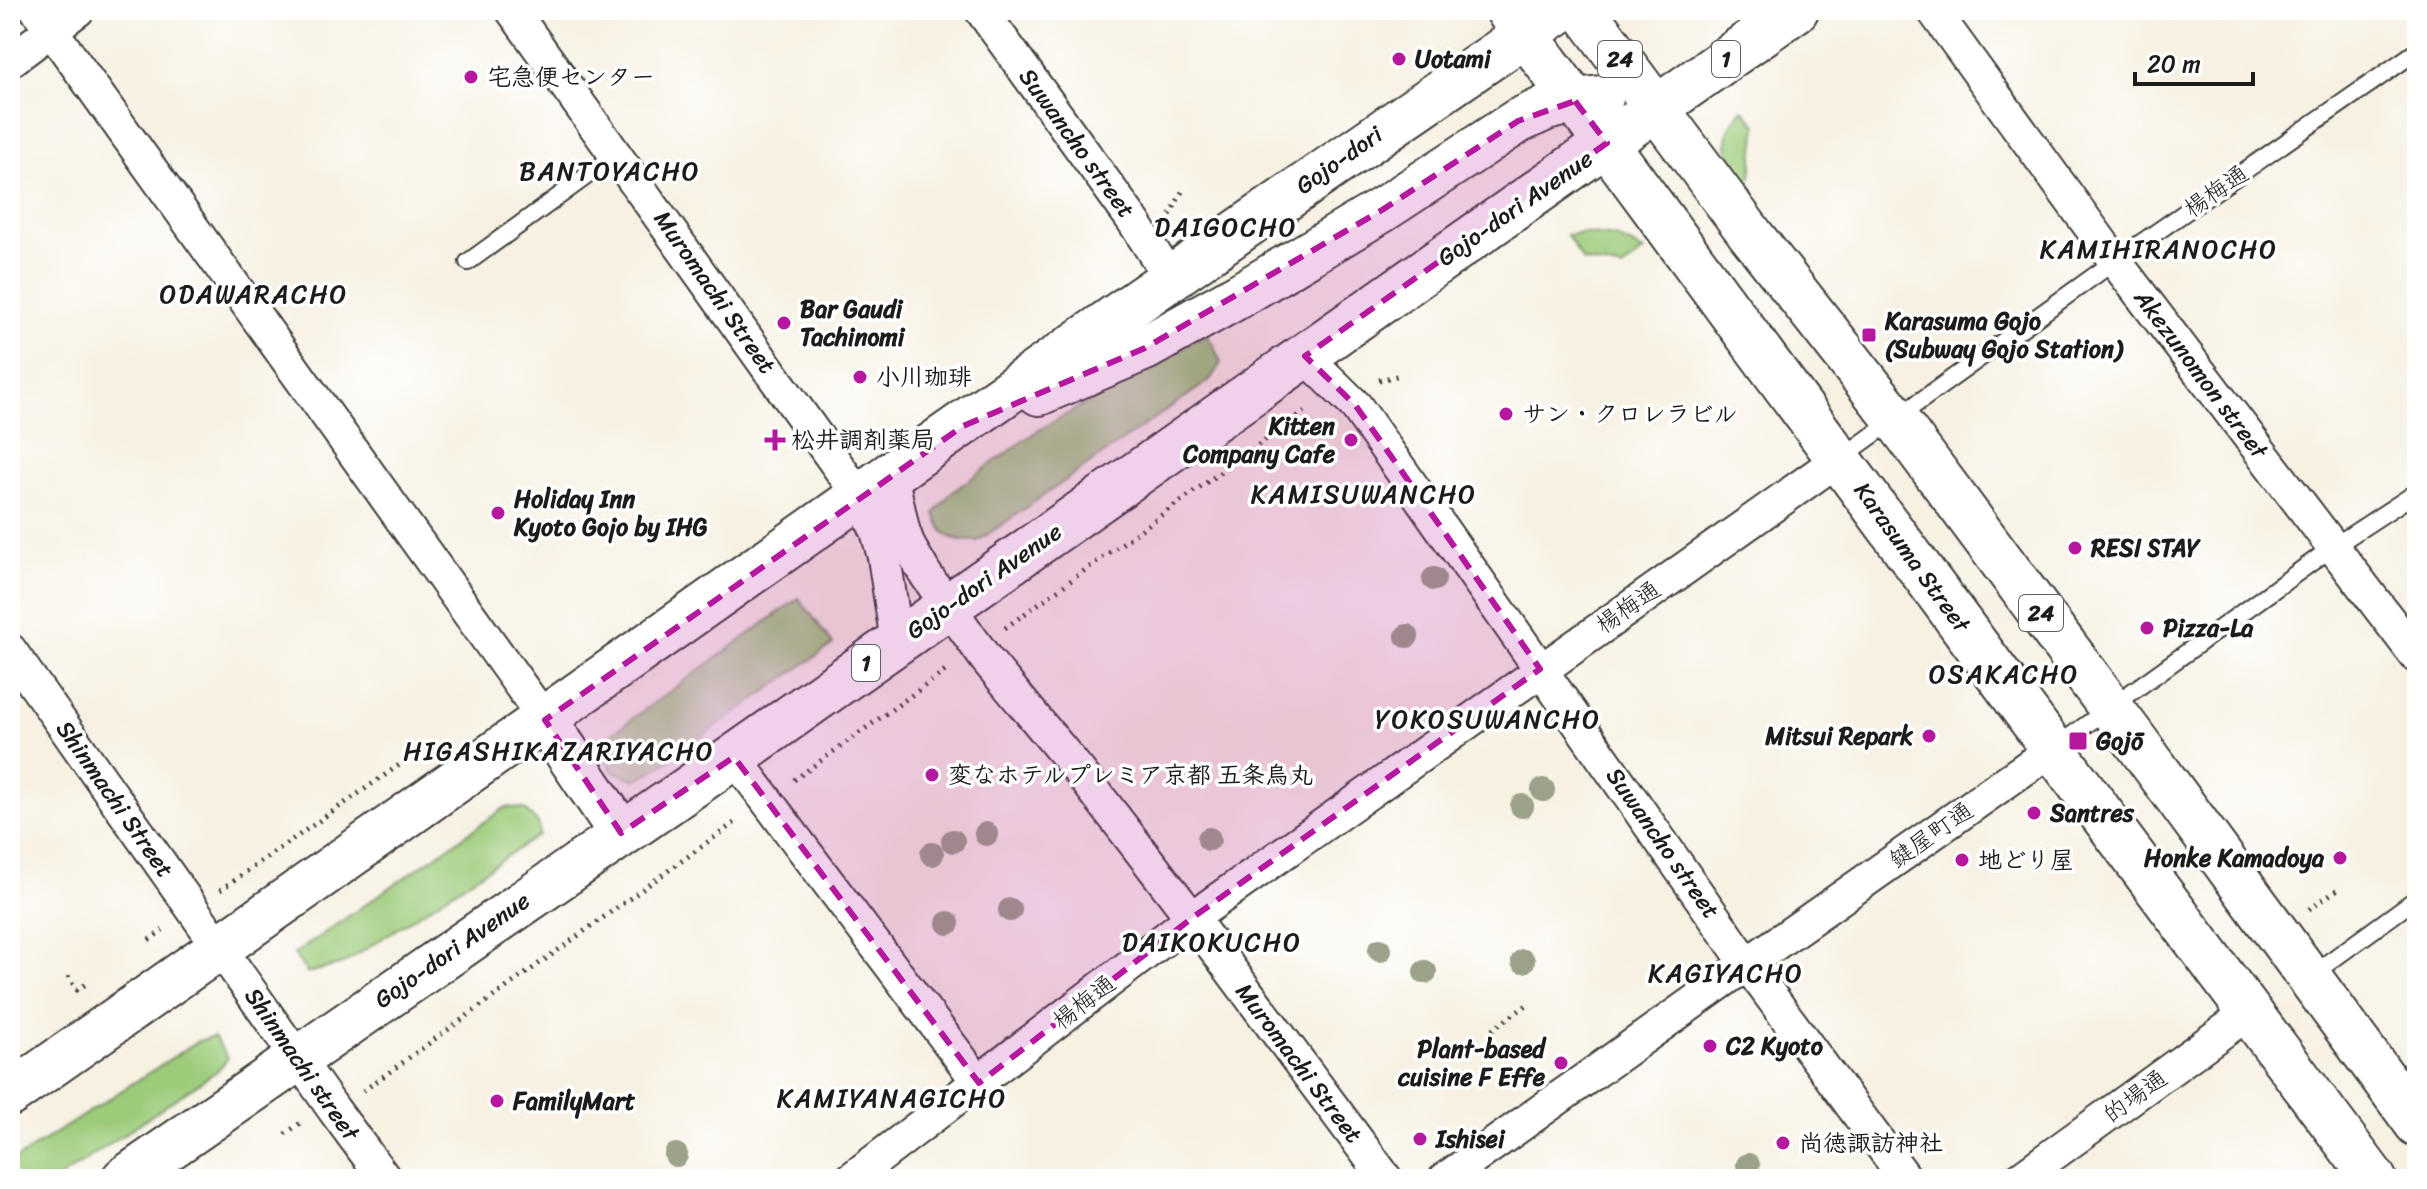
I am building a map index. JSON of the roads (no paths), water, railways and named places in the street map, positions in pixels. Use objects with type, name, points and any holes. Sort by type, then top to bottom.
[{"type":"highway","name":"Gojo-dori","points":[[963,426],[1517,22],[1561,10]]},
{"type":"highway","name":"24","points":[[1583,10],[1751,235],[1895,418],[2417,1124]]},
{"type":"highway","name":"1","points":[[1607,143],[1796,10]]},
{"type":"highway","name":"Karasuma Street","points":[[1517,22],[2374,1179]]},
{"type":"highway","points":[[10,1094],[963,426],[1145,348],[1382,210],[1518,121],[1546,108],[1602,98],[1635,100],[1657,109]]},
{"type":"highway","name":"Gojo-dori Avenue","points":[[124,1179],[734,757],[1607,143]]},
{"type":"highway","points":[[545,720],[621,833]]},
{"type":"street","points":[[10,61],[44,20],[78,10]]},
{"type":"street","name":"Muromachi Street","points":[[512,10],[617,154],[875,486]]},
{"type":"street","name":"Suwancho street","points":[[981,10],[1134,222],[1170,278]]},
{"type":"street","name":"Akezunomon street","points":[[1933,10],[2115,261],[2417,657]]},
{"type":"street","points":[[44,20],[545,720]]},
{"type":"street","name":"Suwancho street","points":[[1305,356],[1356,406],[1747,964],[1906,1179]]},
{"type":"street","name":"楊梅通","points":[[851,1179],[1192,918],[1839,459]]},
{"type":"street","points":[[875,486],[947,606]]},
{"type":"street","points":[[875,486],[877,531],[897,642]]},
{"type":"street","name":"Muromachi Street","points":[[947,606],[1192,918],[1386,1179]]},
{"type":"street","name":"Shinmachi Street","points":[[10,650],[220,947]]},
{"type":"street","name":"鍵屋町通","points":[[1445,1179],[2053,749]]},
{"type":"street","points":[[734,757],[979,1083]]},
{"type":"street","name":"Shinmachi street","points":[[220,947],[385,1179]]},
{"type":"street","name":"的場通","points":[[2019,1179],[2250,1012]]},
{"type":"lane","name":"楊梅通","points":[[1839,459],[2115,261],[2417,51]]},
{"type":"lane","points":[[468,262],[617,154]]},
{"type":"lane","name":"鍵屋町通","points":[[2053,749],[2333,547],[2417,492]]},
{"type":"lane","points":[[2309,977],[2417,898]]},
{"type":"place","name":"Uotami","points":[[1399,59]]},
{"type":"place","name":"宅急便センター","points":[[471,77]]},
{"type":"place","name":"Bar Gaudi Tachinomi","points":[[784,323]]},
{"type":"place","name":"Karasuma Gojo (Subway Gojo Station)","points":[[1869,335]]},
{"type":"place","name":"小川珈琲","points":[[860,377]]},
{"type":"place","name":"サン・クロレラビル","points":[[1506,414]]},
{"type":"place","name":"松井調剤薬局","points":[[775,440]]},
{"type":"place","name":"Kitten Company Cafe","points":[[1351,440]]},
{"type":"place","name":"Holiday Inn Kyoto Gojo by IHG","points":[[498,513]]},
{"type":"place","name":"RESI STAY","points":[[2075,548]]},
{"type":"place","name":"Pizza-La","points":[[2147,628]]},
{"type":"place","name":"Mitsui Repark","points":[[1929,736]]},
{"type":"place","name":"Gojō","points":[[2078,741]]},
{"type":"place","name":"変なホテルプレミア京都 五条烏丸","points":[[932,775]]},
{"type":"place","name":"Santres","points":[[2034,813]]},
{"type":"place","name":"Honke Kamadoya","points":[[2340,858]]},
{"type":"place","name":"地どり屋","points":[[1962,860]]},
{"type":"place","name":"C2 Kyoto","points":[[1710,1046]]},
{"type":"place","name":"Plant-based cuisine F Effe","points":[[1561,1063]]},
{"type":"place","name":"FamilyMart","points":[[497,1101]]},
{"type":"place","name":"Ishisei","points":[[1420,1139]]},
{"type":"place","name":"尚徳諏訪神社","points":[[1783,1143]]},
{"type":"district","name":"BANTOYACHO","points":[[610,171]]},
{"type":"district","name":"DAIGOCHO","points":[[1226,227]]},
{"type":"district","name":"KAMIHIRANOCHO","points":[[2159,249]]},
{"type":"district","name":"ODAWARACHO","points":[[254,294]]},
{"type":"district","name":"KAMISUWANCHO","points":[[1364,494]]},
{"type":"district","name":"OSAKACHO","points":[[2004,674]]},
{"type":"district","name":"YOKOSUWANCHO","points":[[1488,719]]},
{"type":"district","name":"HIGASHIKAZARIYACHO","points":[[559,751]]},
{"type":"district","name":"DAIKOKUCHO","points":[[1212,942]]},
{"type":"district","name":"KAGIYACHO","points":[[1726,973]]},
{"type":"district","name":"KAMIYANAGICHO","points":[[892,1098]]}]
